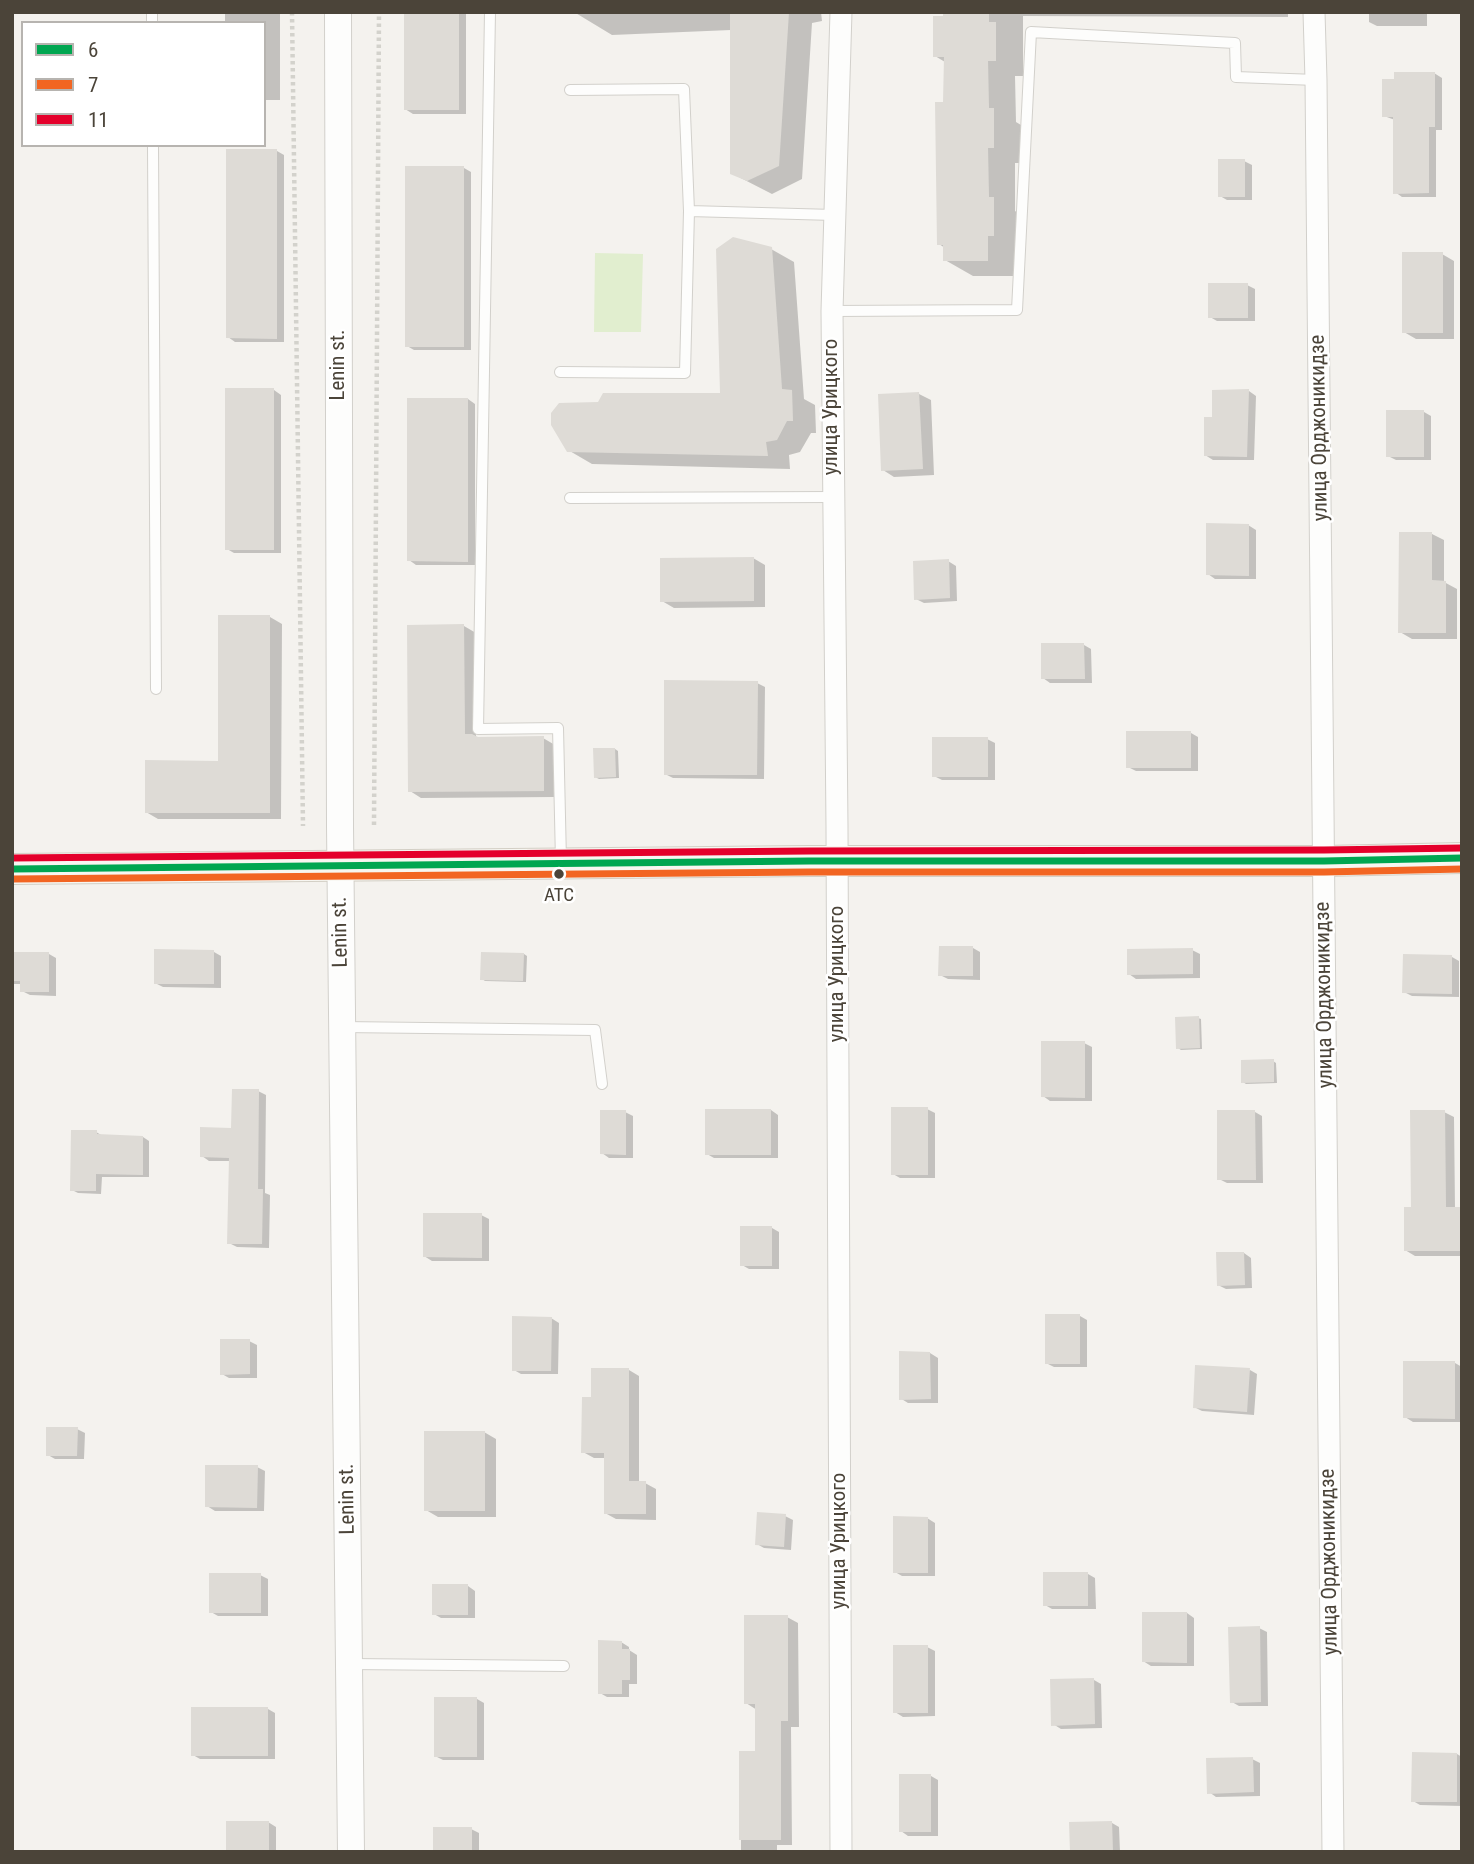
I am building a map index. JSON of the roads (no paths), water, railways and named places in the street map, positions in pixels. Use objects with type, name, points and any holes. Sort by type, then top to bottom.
[{"type":"main road","points":[[12,869],[1462,858]]},
{"type":"street","name":"Lenin st.","points":[[338,12],[342,1027],[351,1852]]},
{"type":"street","name":"улица Урицкого","points":[[841,12],[832,311],[841,1852]]},
{"type":"street","name":"улица Орджоникидзе","points":[[1314,12],[1333,1852]]},
{"type":"lane","points":[[491,12],[478,729],[558,729],[561,863]]},
{"type":"lane","points":[[832,311],[1017,310],[1031,32],[1235,43],[1236,77],[1316,80]]},
{"type":"lane","points":[[560,372],[685,373],[689,211],[684,89],[570,90]]},
{"type":"lane","points":[[153,147],[156,689]]},
{"type":"lane","points":[[689,211],[834,215]]},
{"type":"lane","points":[[570,498],[833,497]]},
{"type":"lane","points":[[342,1027],[595,1030],[602,1084]]},
{"type":"lane","points":[[349,1664],[564,1666]]},
{"type":"place","name":"АТС","points":[[559,874]]}]
